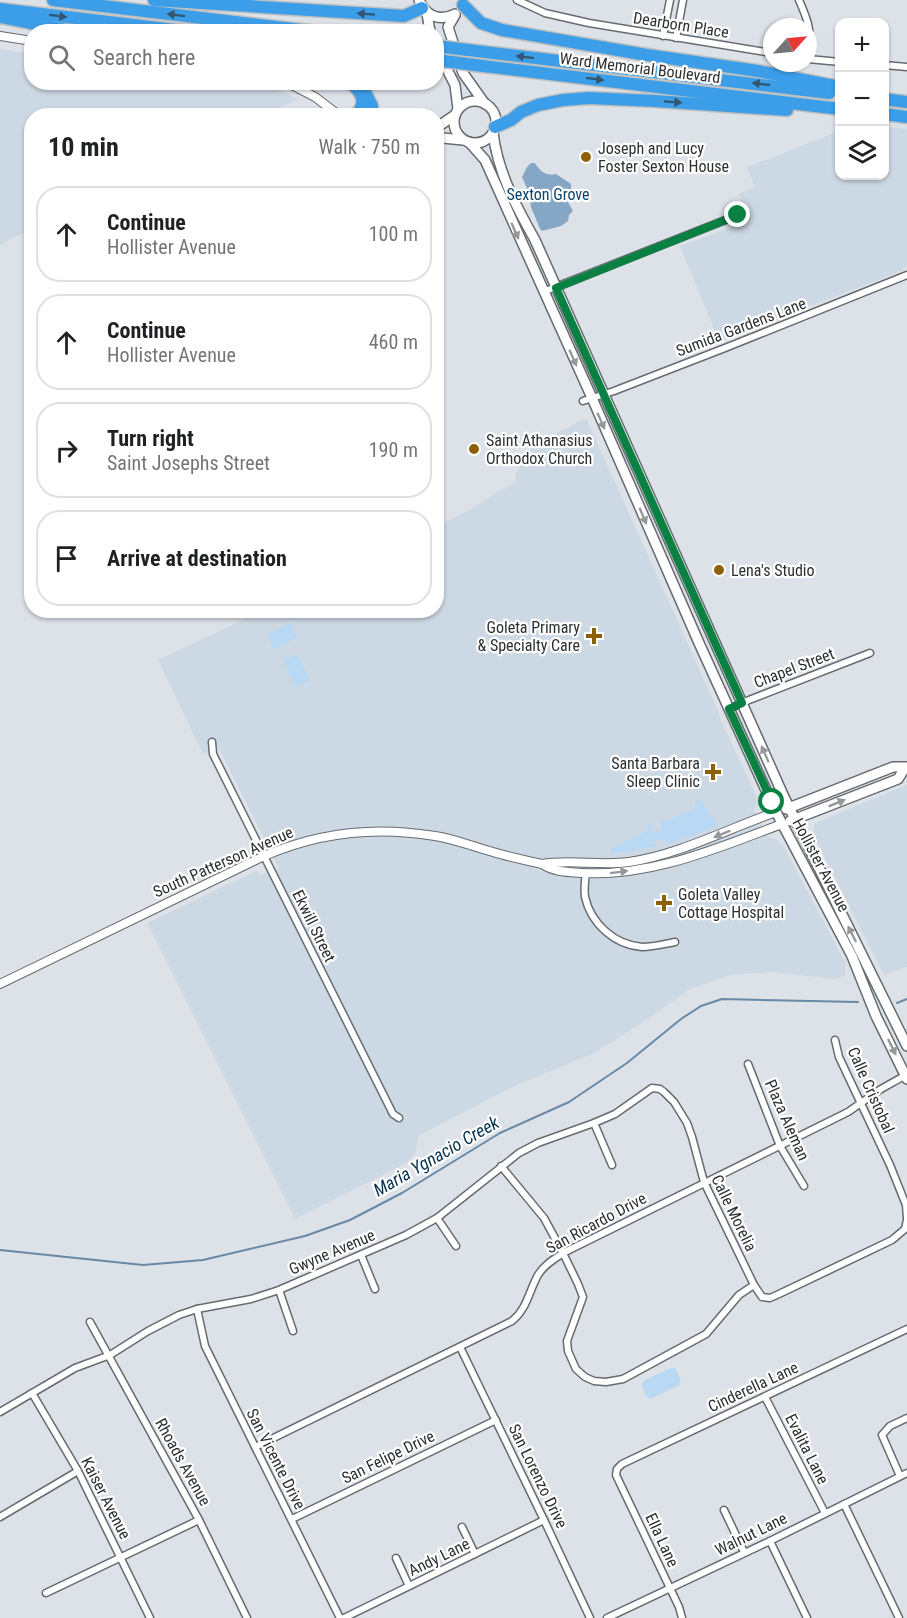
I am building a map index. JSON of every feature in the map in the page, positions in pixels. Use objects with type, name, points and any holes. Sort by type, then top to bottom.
[{"type":"highway","points":[[53,0],[252,24]]},
{"type":"highway","points":[[154,0],[404,16],[423,7]]},
{"type":"highway","points":[[464,2],[482,23],[502,30],[758,71],[835,86]]},
{"type":"highway","points":[[0,9],[125,24]]},
{"type":"highway","points":[[0,17],[35,24]]},
{"type":"highway","name":"Ward Memorial Boulevard","points":[[444,48],[835,93]]},
{"type":"highway","name":"Ward Memorial Boulevard","points":[[444,61],[835,109]]},
{"type":"highway","points":[[357,90],[362,98],[361,108]]},
{"type":"highway","points":[[363,90],[372,108]]},
{"type":"highway","points":[[494,130],[521,112],[538,105],[589,98],[754,107],[816,113],[835,111]]},
{"type":"highway","points":[[889,100],[907,102]]},
{"type":"highway","points":[[889,115],[907,117]]},
{"type":"main road","points":[[464,2],[448,27],[463,73],[485,104]]},
{"type":"main road","points":[[423,7],[434,17],[455,15]]},
{"type":"main road","points":[[423,7],[428,24]]},
{"type":"main road","points":[[444,63],[455,85],[457,112],[454,122],[455,129],[466,141]]},
{"type":"main road","points":[[444,122],[464,104],[471,101],[485,104],[494,114],[494,130],[483,142],[444,138]]},
{"type":"main road","name":"Hollister Avenue","points":[[494,130],[499,165],[511,197],[535,240],[789,808],[907,1046]]},
{"type":"main road","name":"Hollister Avenue","points":[[466,141],[484,160],[543,292],[587,400],[776,812],[852,956],[876,1016],[906,1076]]},
{"type":"main road","name":"South Patterson Avenue","points":[[776,812],[893,767],[906,767]]},
{"type":"main road","name":"South Patterson Avenue","points":[[782,824],[898,779],[906,767]]},
{"type":"street","name":"Dearborn Place","points":[[517,0],[545,13],[589,23],[763,52]]},
{"type":"street","points":[[663,36],[670,0]]},
{"type":"street","points":[[676,38],[682,0]]},
{"type":"street","points":[[799,0],[806,18]]},
{"type":"street","points":[[0,36],[24,40]]},
{"type":"street","points":[[817,60],[835,62]]},
{"type":"street","points":[[889,65],[907,67]]},
{"type":"street","points":[[301,90],[329,108]]},
{"type":"street","points":[[543,292],[738,215]]},
{"type":"street","name":"Sumida Gardens Lane","points":[[587,400],[811,315],[907,275]]},
{"type":"street","name":"Chapel Street","points":[[729,709],[870,653]]},
{"type":"street","name":"Ekwill Street","points":[[212,741],[213,754],[393,1114],[399,1118]]},
{"type":"street","name":"South Patterson Avenue","points":[[542,864],[554,862],[606,864],[648,858],[704,841],[776,812]]},
{"type":"street","name":"South Patterson Avenue","points":[[0,984],[264,856],[294,844],[325,836],[368,831],[436,836],[542,864],[552,870],[607,873],[684,859],[782,824]]},
{"type":"street","points":[[586,873],[585,896],[588,905],[595,920],[606,932],[623,943],[642,947],[675,942]]},
{"type":"street","name":"Calle Cristobal","points":[[754,1285],[762,1297],[770,1298],[900,1235],[905,1229],[906,1205],[890,1165],[839,1057],[835,1040]]},
{"type":"street","name":"Plaza Aleman","points":[[748,1064],[780,1146],[804,1186]]},
{"type":"street","name":"San Ricardo Drive","points":[[255,1447],[512,1321],[519,1315],[539,1274],[549,1262],[563,1253],[848,1113],[881,1089],[906,1076]]},
{"type":"street","name":"Gwyne Avenue","points":[[0,1412],[75,1368],[110,1355],[158,1326],[197,1309],[251,1299],[279,1290],[406,1235],[437,1218],[519,1153],[538,1143],[615,1114],[652,1088],[660,1089]]},
{"type":"street","name":"Calle Morelia","points":[[660,1089],[674,1102],[687,1123],[704,1182],[754,1285]]},
{"type":"street","points":[[594,1123],[612,1165]]},
{"type":"street","points":[[501,1166],[544,1218],[563,1253],[582,1297],[567,1341],[568,1352],[576,1370],[585,1377],[594,1381],[606,1382],[623,1379],[705,1334],[739,1295],[754,1285]]},
{"type":"street","points":[[437,1218],[456,1246]]},
{"type":"street","points":[[362,1255],[375,1289]]},
{"type":"street","points":[[279,1290],[293,1331]]},
{"type":"street","name":"San Vicente Drive","points":[[197,1309],[205,1346],[340,1618]]},
{"type":"street","name":"Rhoads Avenue","points":[[90,1322],[199,1520],[247,1618]]},
{"type":"street","name":"Cinderella Lane","points":[[616,1474],[616,1469],[622,1464],[907,1329]]},
{"type":"street","name":"San Lorenzo Drive","points":[[460,1347],[590,1618]]},
{"type":"street","name":"Kaiser Avenue","points":[[32,1393],[78,1471],[150,1618]]},
{"type":"street","name":"Evalita Lane","points":[[765,1397],[825,1514]]},
{"type":"street","points":[[900,1476],[882,1435],[890,1426],[907,1418]]},
{"type":"street","name":"San Felipe Drive","points":[[292,1519],[496,1420]]},
{"type":"street","points":[[0,1517],[78,1471]]},
{"type":"street","name":"Walnut Lane","points":[[607,1618],[907,1473]]},
{"type":"street","name":"Ella Lane","points":[[616,1474],[679,1607],[682,1618]]},
{"type":"street","points":[[844,1504],[899,1618]]},
{"type":"street","points":[[723,1510],[744,1552]]},
{"type":"street","points":[[46,1593],[199,1520]]},
{"type":"street","name":"Andy Lane","points":[[344,1618],[544,1520]]},
{"type":"street","points":[[462,1527],[475,1554]]},
{"type":"street","points":[[770,1540],[807,1618]]},
{"type":"street","points":[[396,1558],[409,1586]]},
{"type":"shaded area","points":[[0,49],[24,53],[24,90],[276,90],[298,99],[279,108],[24,108],[24,233],[0,245]]},
{"type":"shaded area","points":[[889,127],[907,129],[907,266],[901,271],[719,341],[680,246],[747,222],[749,210],[742,203],[738,194],[755,187],[747,167],[835,133],[835,180],[889,180]]},
{"type":"shaded area","points":[[586,418],[758,800],[754,810],[768,837],[782,843],[845,962],[845,975],[836,979],[773,972],[731,975],[690,989],[642,1023],[592,1054],[510,1088],[418,1136],[416,1151],[408,1162],[295,1219],[147,923],[256,871],[261,875],[279,868],[219,748],[203,754],[158,660],[246,618],[444,618],[444,522],[515,482],[516,473],[532,446]]},
{"type":"shaded area","points":[[291,623],[297,637],[274,650],[267,635]]},
{"type":"shaded area","points":[[297,654],[310,680],[296,687],[283,661]]},
{"type":"shaded area","points":[[907,785],[907,967],[884,975],[813,834],[815,823]]},
{"type":"shaded area","points":[[700,799],[718,826],[667,844],[665,839],[656,841],[656,846],[612,854],[610,849],[649,830],[647,825],[651,826],[654,832],[662,829],[660,821],[662,818],[665,822],[693,809],[695,802]]},
{"type":"shaded area","points":[[671,1368],[676,1369],[681,1381],[679,1385],[651,1399],[647,1397],[642,1386],[643,1381]]},
{"type":"green space","name":"Sexton Grove","points":[[531,163],[535,163],[544,173],[556,174],[571,184],[571,192],[566,199],[573,211],[568,221],[561,226],[542,231],[540,229],[522,177]]},
{"type":"waterway","name":"Maria Ygnacio Creek","points":[[0,1250],[143,1265],[203,1260],[305,1236],[350,1220],[402,1193],[500,1133],[569,1102],[627,1063],[681,1019],[701,1006],[722,999],[858,1002]]},
{"type":"waterway","name":"Maria Ygnacio Creek","points":[[897,1003],[907,999]]},
{"type":"place","name":"Joseph and Lucy Foster Sexton House","points":[[586,157]]},
{"type":"place","name":"Saint Athanasius Orthodox Church","points":[[474,449]]},
{"type":"place","name":"Lena's Studio","points":[[719,570]]},
{"type":"place","name":"Goleta Primary & Specialty Care","points":[[594,636]]},
{"type":"place","name":"Santa Barbara Sleep Clinic","points":[[713,772]]},
{"type":"place","name":"Goleta Valley Cottage Hospital","points":[[664,903]]},
{"type":"route","points":[[738,215],[556,288],[742,703],[729,709],[772,802]]}]
